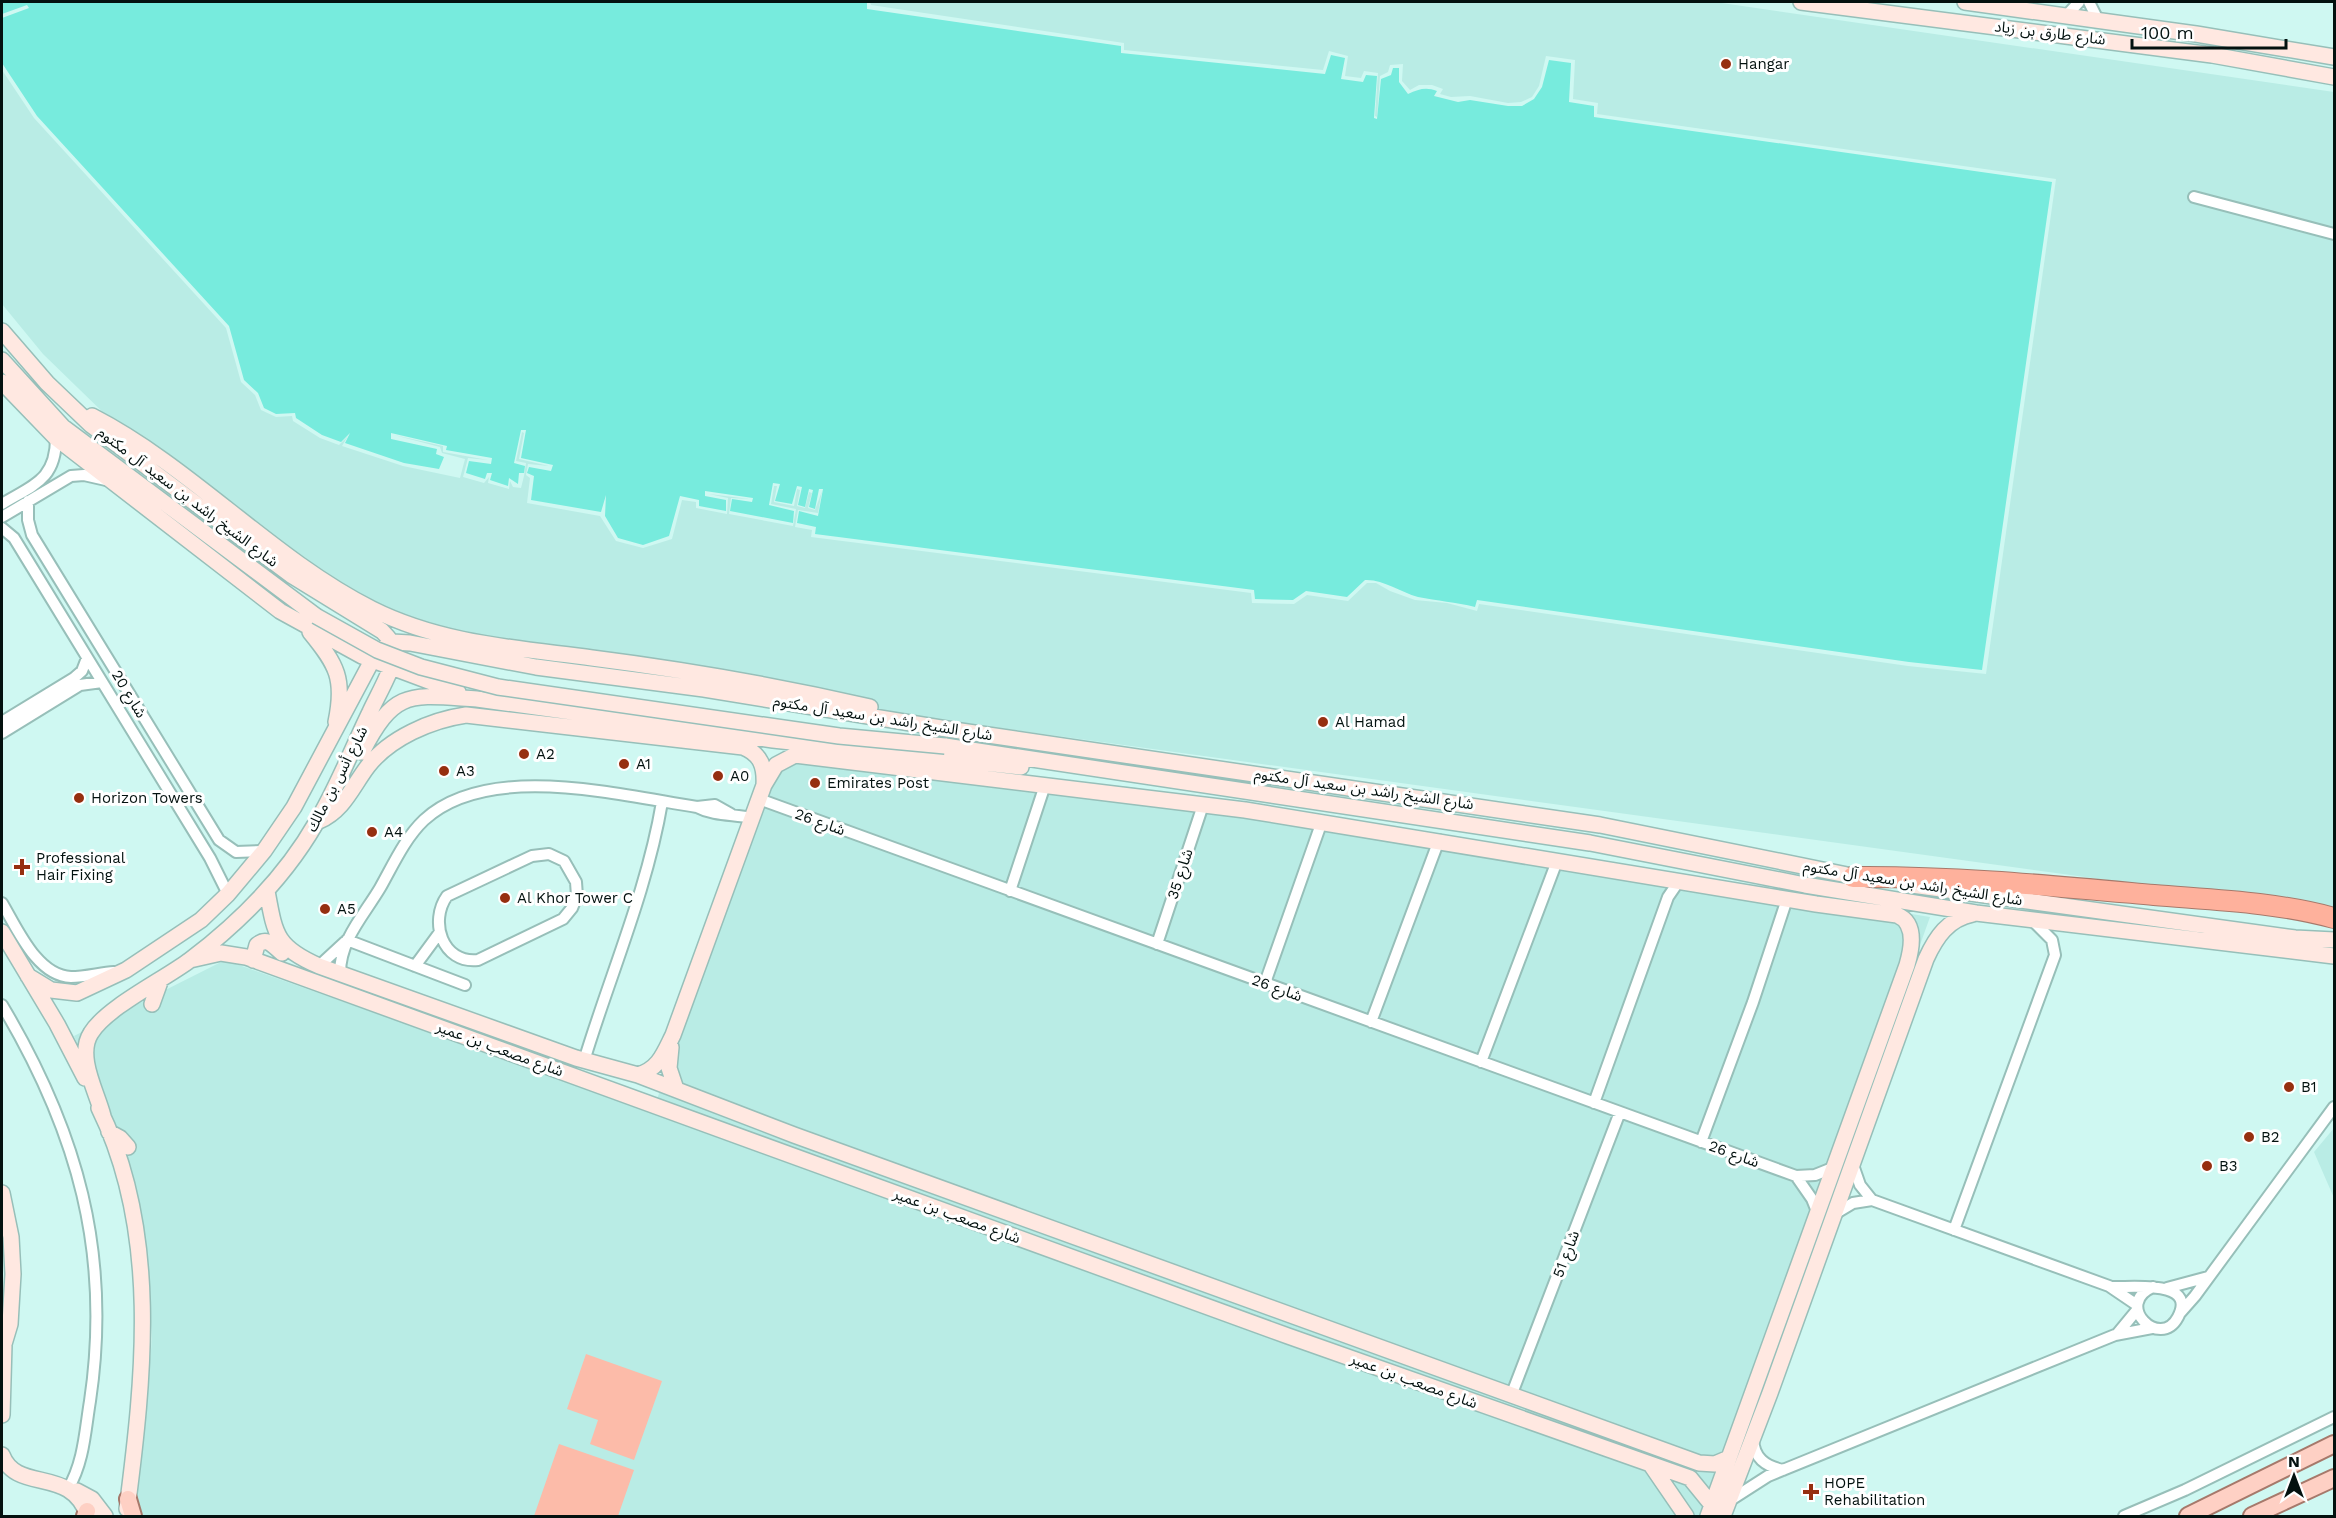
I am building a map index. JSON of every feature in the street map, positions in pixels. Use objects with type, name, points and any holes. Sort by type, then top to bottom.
[{"type":"highway","points":[[1853,877],[1912,878],[2100,890],[2252,903],[2334,918]]},
{"type":"main road","name":"شارع طارق بن زياد","points":[[1801,2],[2243,60],[2334,77]]},
{"type":"main road","name":"شارع طارق بن زياد","points":[[1974,2],[2334,57]]},
{"type":"main road","points":[[2062,35],[2066,16]]},
{"type":"main road","name":"شارع الشيخ راشد بن سعيد آل مكتوم","points":[[2,332],[68,404],[91,425],[252,546],[332,602],[382,631],[392,642],[410,643],[499,661],[704,689],[947,729],[1600,825],[1853,877],[2285,937],[2334,940]]},
{"type":"main road","name":"شارع الشيخ راشد بن سعيد آل مكتوم","points":[[2,360],[63,427],[316,616],[377,650],[410,663],[530,693],[839,736],[945,746],[1590,843],[1805,885],[1976,913],[2334,956]]},
{"type":"main road","points":[[2,382],[56,438],[107,480],[280,611],[390,668],[477,699]]},
{"type":"main road","points":[[68,404],[117,429],[329,583],[372,609],[400,621],[477,644],[711,675],[795,691],[903,714],[947,729]]},
{"type":"main road","points":[[280,611],[306,620],[337,640],[345,640],[351,636],[352,625],[337,612],[332,602]]},
{"type":"main road","points":[[307,627],[329,656],[339,679],[340,703],[333,736]]},
{"type":"main road","points":[[373,660],[380,648],[392,642],[395,651],[390,668]]},
{"type":"main road","points":[[451,690],[424,675],[421,665],[425,658],[433,656],[479,666],[499,661]]},
{"type":"main road","name":"شارع أنس بن مالك","points":[[28,976],[51,990],[68,994],[86,990],[126,970],[201,920],[228,894],[264,851],[294,807],[373,660]]},
{"type":"main road","name":"شارع أنس بن مالك","points":[[103,1116],[87,1061],[88,1040],[98,1025],[134,996],[190,960],[267,891],[297,853],[317,822],[390,668]]},
{"type":"main road","points":[[344,767],[358,758],[382,717],[399,704],[419,697],[477,699],[773,740],[999,765],[1022,767],[1045,762]]},
{"type":"main road","points":[[317,822],[332,814],[345,802],[367,768],[388,746],[412,732],[449,718],[485,715],[743,747],[755,753],[762,762],[762,792]]},
{"type":"main road","points":[[603,716],[613,732]]},
{"type":"main road","points":[[638,1075],[648,1072],[658,1064],[673,1035],[762,792],[776,765],[795,755],[1169,800],[1438,840],[1816,904],[1897,915],[1910,925],[1911,942],[1907,965],[1835,1167],[1825,1215],[1753,1437],[1723,1516]]},
{"type":"main road","points":[[975,777],[999,765]]},
{"type":"main road","points":[[1155,777],[1169,800]]},
{"type":"main road","points":[[1557,861],[1590,843]]},
{"type":"main road","points":[[1805,885],[1816,904]]},
{"type":"main road","name":"شارع مصعب بن عمير","points":[[267,891],[277,936],[286,948],[319,966],[580,1060],[638,1075],[794,1135],[1699,1463],[1715,1464],[1729,1458]]},
{"type":"main road","points":[[1710,1511],[1825,1215],[1853,1157],[1931,948],[1948,924],[1962,916],[1976,913]]},
{"type":"main road","points":[[190,960],[183,958],[179,948],[194,934],[201,920]]},
{"type":"main road","points":[[2,932],[68,1043],[103,1116],[130,1204],[142,1296],[141,1388],[126,1516]]},
{"type":"main road","points":[[1911,942],[1916,934],[1926,932],[1931,938],[1931,948]]},
{"type":"main road","points":[[253,960],[257,945],[263,941],[269,942],[287,956],[299,957]]},
{"type":"main road","name":"شارع مصعب بن عمير","points":[[190,960],[221,953],[239,955],[322,990],[1690,1478]]},
{"type":"main road","points":[[153,1004],[161,979]]},
{"type":"main road","points":[[673,1035],[668,1060],[676,1089]]},
{"type":"main road","points":[[109,1132],[128,1147]]},
{"type":"main road","points":[[2,1193],[11,1237],[14,1274],[10,1324],[3,1342],[2,1412]]},
{"type":"main road","points":[[2188,1516],[2334,1444]]},
{"type":"main road","points":[[2,1455],[7,1467],[92,1499],[105,1516]]},
{"type":"main road","points":[[1699,1463],[1701,1474],[1690,1478],[1710,1511]]},
{"type":"main road","points":[[1651,1465],[1686,1516]]},
{"type":"main road","points":[[2252,1516],[2334,1478]]},
{"type":"main road","points":[[68,1489],[79,1498],[87,1515]]},
{"type":"main road","points":[[128,1499],[133,1516]]},
{"type":"street","points":[[2066,16],[2079,2]]},
{"type":"street","points":[[2089,2],[2098,20]]},
{"type":"street","points":[[2194,197],[2334,234]]},
{"type":"street","points":[[2,504],[49,473],[55,461],[56,438]]},
{"type":"street","points":[[2,517],[71,476],[84,475],[107,480]]},
{"type":"street","name":"شارع 20","points":[[28,501],[28,520],[32,535],[213,831],[222,844],[231,850],[264,851]]},
{"type":"street","name":"شارع 20","points":[[2,528],[17,543],[216,867],[228,894]]},
{"type":"street","points":[[17,543],[32,535]]},
{"type":"street","points":[[2,733],[67,688],[78,675],[87,658]]},
{"type":"street","points":[[2,722],[67,688],[85,683],[102,682]]},
{"type":"street","points":[[1010,891],[1045,785]]},
{"type":"street","points":[[319,966],[347,940],[413,832],[434,812],[453,800],[501,787],[534,786],[697,807],[715,805],[731,814],[752,818]]},
{"type":"street","name":"شارع 26","points":[[762,792],[1010,891],[1796,1176],[1815,1175],[1835,1167]]},
{"type":"street","points":[[580,1060],[647,876],[662,802]]},
{"type":"street","name":"شارع 35","points":[[1157,944],[1203,805]]},
{"type":"street","points":[[1265,983],[1321,824]]},
{"type":"street","points":[[198,838],[213,831]]},
{"type":"street","points":[[1371,1022],[1438,840]]},
{"type":"street","points":[[415,966],[440,932],[439,913],[447,896],[532,856],[549,854],[559,857],[576,882],[578,889],[575,902],[563,919],[478,960],[467,960],[452,953],[440,932]]},
{"type":"street","points":[[1481,1062],[1557,861]]},
{"type":"street","points":[[1594,1103],[1668,897],[1679,881]]},
{"type":"street","points":[[1701,1142],[1753,1002],[1787,899]]},
{"type":"street","points":[[2,903],[35,956],[51,970],[71,977],[126,970]]},
{"type":"street","points":[[1954,1230],[2055,955],[2052,940],[2034,921]]},
{"type":"street","points":[[347,940],[465,985]]},
{"type":"street","points":[[340,973],[347,940]]},
{"type":"street","points":[[2,1005],[33,1058],[61,1122],[82,1191],[94,1260],[97,1315],[94,1374],[82,1455],[68,1489]]},
{"type":"street","points":[[1729,1501],[1754,1483],[1783,1470],[2115,1335],[2152,1328],[2162,1329],[2171,1325],[2334,1107]]},
{"type":"street","name":"شارع 51","points":[[1511,1396],[1620,1112]]},
{"type":"street","points":[[1853,1157],[1856,1176],[1872,1200]]},
{"type":"street","points":[[1796,1176],[1825,1215],[1853,1203],[1872,1200],[2109,1286],[2138,1307],[2144,1323],[2152,1328]]},
{"type":"street","points":[[2109,1286],[2167,1288],[2208,1277]]},
{"type":"street","points":[[2115,1335],[2138,1307],[2144,1292],[2153,1287]]},
{"type":"street","points":[[2167,1288],[2178,1298],[2180,1313]]},
{"type":"street","points":[[2124,1516],[2185,1490],[2334,1417]]},
{"type":"street","points":[[1753,1437],[1755,1451],[1763,1463],[1783,1470]]},
{"type":"shaded area","points":[[2,2],[867,2],[867,9],[1121,46],[1121,53],[1325,74],[1331,55],[1345,58],[1341,79],[1363,82],[1366,75],[1377,76],[1374,118],[1377,119],[1381,79],[1391,75],[1393,68],[1399,68],[1399,82],[1408,94],[1429,89],[1437,91],[1434,96],[1458,102],[1470,100],[1522,106],[1534,99],[1542,87],[1549,60],[1571,63],[1569,102],[1594,106],[1594,117],[2052,182],[1982,670],[1909,662],[1477,600],[1475,607],[1418,597],[1372,580],[1365,580],[1347,597],[1306,591],[1293,600],[1255,599],[1254,590],[815,534],[816,527],[797,523],[799,511],[818,516],[823,489],[819,489],[815,509],[809,507],[813,490],[809,489],[805,507],[798,505],[802,487],[797,486],[792,504],[775,501],[780,484],[773,483],[769,505],[794,511],[793,523],[730,511],[732,499],[752,502],[753,498],[705,491],[705,496],[726,500],[726,511],[699,506],[699,500],[680,496],[669,536],[643,545],[618,538],[605,516],[606,495],[601,512],[531,500],[534,476],[527,473],[529,467],[551,471],[553,465],[521,458],[526,430],[521,430],[514,463],[525,466],[524,473],[519,473],[518,484],[509,478],[508,486],[490,480],[492,473],[487,473],[485,479],[466,473],[469,461],[491,464],[492,458],[446,450],[447,446],[391,433],[391,439],[437,449],[436,454],[444,457],[439,469],[404,463],[345,443],[350,433],[341,442],[322,435],[296,418],[295,413],[276,414],[264,408],[258,393],[244,380],[229,326],[37,116],[2,63],[2,18],[29,8],[27,5],[2,14]]},
{"type":"shaded area","points":[[870,2],[1715,2],[2334,92],[2334,907],[2260,901],[548,666],[367,606],[114,423],[43,354],[2,304],[2,70],[34,118],[226,328],[241,382],[255,395],[261,410],[276,417],[292,416],[293,421],[320,438],[339,445],[348,436],[342,446],[403,466],[460,478],[465,459],[442,453],[440,447],[394,435],[443,446],[443,452],[488,460],[468,458],[463,477],[484,483],[489,477],[488,483],[509,489],[510,481],[513,487],[521,488],[524,476],[526,463],[516,461],[522,432],[524,433],[519,459],[549,466],[528,464],[526,475],[530,478],[527,503],[600,516],[616,541],[643,548],[672,539],[682,500],[696,502],[696,508],[727,514],[728,498],[709,494],[750,499],[731,498],[729,514],[793,526],[796,509],[771,504],[774,486],[777,486],[774,502],[794,506],[797,489],[800,490],[797,506],[805,508],[809,492],[812,493],[808,508],[815,510],[822,491],[818,513],[798,510],[795,527],[812,530],[811,537],[1251,593],[1252,603],[1294,604],[1307,595],[1348,601],[1367,583],[1376,583],[1415,600],[1447,603],[1477,611],[1479,604],[1908,666],[1986,674],[2056,179],[1597,114],[1598,103],[1573,99],[1575,60],[1546,56],[1539,86],[1532,97],[1521,102],[1508,103],[1470,96],[1451,97],[1440,94],[1443,89],[1432,85],[1419,85],[1410,90],[1402,81],[1403,64],[1390,65],[1388,72],[1380,76],[1377,117],[1375,116],[1378,73],[1364,71],[1361,78],[1345,76],[1348,56],[1329,51],[1323,70],[1124,50],[1124,43],[871,5]]},
{"type":"shaded area","points":[[775,756],[1131,787],[1930,917],[1716,1516],[135,1516],[152,1339],[145,1241],[115,1129],[74,1036],[225,960],[653,1111]]},
{"type":"shaded area","points":[[2334,1128],[2334,1198],[2314,1152]]},
{"type":"shaded area","points":[[586,1354],[662,1381],[634,1460],[590,1444],[598,1420],[567,1409]]},
{"type":"shaded area","points":[[559,1444],[634,1470],[618,1516],[534,1516]]},
{"type":"place","name":"Hangar","points":[[1726,64]]},
{"type":"place","name":"Al Hamad","points":[[1323,722]]},
{"type":"place","name":"A2","points":[[524,754]]},
{"type":"place","name":"A1","points":[[624,764]]},
{"type":"place","name":"A3","points":[[444,771]]},
{"type":"place","name":"A0","points":[[718,776]]},
{"type":"place","name":"Emirates Post","points":[[815,783]]},
{"type":"place","name":"Horizon Towers","points":[[79,798]]},
{"type":"place","name":"A4","points":[[372,832]]},
{"type":"place","name":"Professional Hair Fixing","points":[[22,867]]},
{"type":"place","name":"Al Khor Tower C","points":[[505,898]]},
{"type":"place","name":"A5","points":[[325,909]]},
{"type":"place","name":"B1","points":[[2289,1087]]},
{"type":"place","name":"B2","points":[[2249,1137]]},
{"type":"place","name":"B3","points":[[2207,1166]]},
{"type":"place","name":"HOPE Rehabilitation","points":[[1811,1492]]}]
